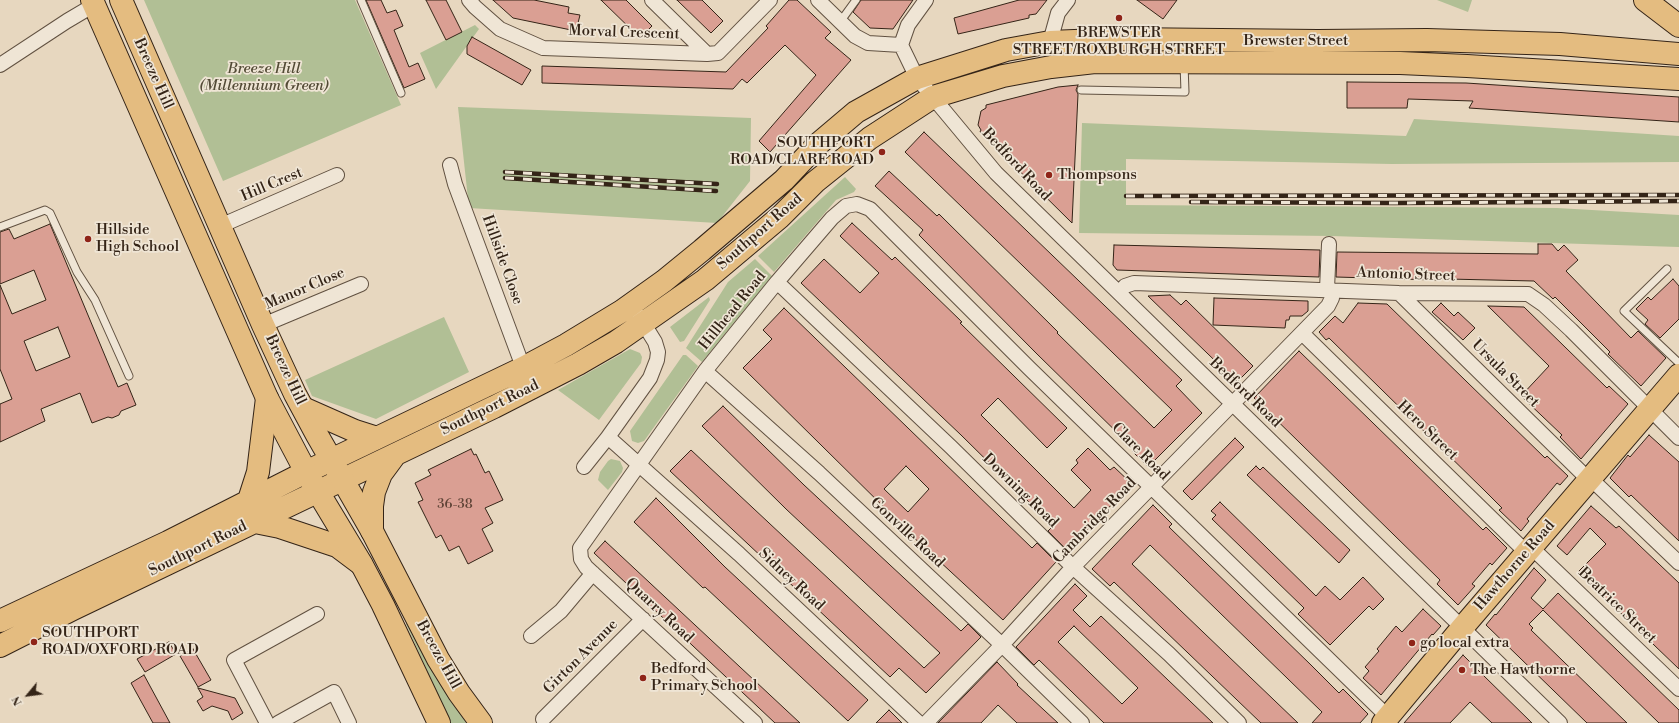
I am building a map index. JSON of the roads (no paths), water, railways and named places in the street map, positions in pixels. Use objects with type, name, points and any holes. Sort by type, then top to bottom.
[{"type":"main road","name":"Breeze Hill","points":[[121,0],[263,325],[302,408],[372,531],[438,659],[459,693],[481,723]]},
{"type":"main road","points":[[1645,0],[1677,39]]},
{"type":"main road","name":"Breeze Hill","points":[[93,3],[267,398],[306,472],[362,565],[383,605],[438,723]]},
{"type":"main road","name":"Brewster Street","points":[[917,78],[1006,50],[1050,42],[1123,40],[1428,40],[1560,44],[1677,39]]},
{"type":"main road","name":"Brewster Street","points":[[933,97],[1003,76],[1051,67],[1095,62],[1393,63],[1679,79]]},
{"type":"main road","name":"Southport Road","points":[[0,621],[168,542],[249,500],[523,368],[566,345],[630,305],[664,281],[784,180],[817,145],[856,112],[917,78]]},
{"type":"main road","name":"Southport Road","points":[[0,646],[532,388],[616,342],[704,280],[780,217],[815,182],[870,138],[933,97]]},
{"type":"main road","name":"Hawthorne Road","points":[[1385,720],[1530,550],[1589,478],[1679,375]]},
{"type":"main road","points":[[249,500],[258,472],[267,398]]},
{"type":"main road","points":[[302,408],[356,431],[377,438]]},
{"type":"main road","points":[[372,531],[372,506],[374,492],[381,474],[396,454]]},
{"type":"main road","points":[[255,522],[280,528],[337,546],[362,565]]},
{"type":"street","name":"Morval Crescent","points":[[469,0],[500,29],[543,48],[707,54],[718,53],[770,0]]},
{"type":"street","points":[[652,0],[707,54]]},
{"type":"street","points":[[818,0],[855,36],[868,43],[901,45],[908,25],[926,0]]},
{"type":"street","points":[[1050,42],[1058,13],[1068,0]]},
{"type":"street","points":[[0,65],[93,3]]},
{"type":"street","name":"Bedford Road","points":[[901,45],[917,78],[996,173],[1560,723]]},
{"type":"street","name":"Hillside Close","points":[[450,165],[455,184],[523,368],[532,388]]},
{"type":"street","name":"Hill Crest","points":[[220,226],[337,175]]},
{"type":"street","name":"Hillhead Road","points":[[593,573],[580,559],[580,548],[705,371],[777,282],[841,208],[857,204],[870,209]]},
{"type":"street","name":"Clare Road","points":[[870,209],[974,314],[1151,487],[1385,720]]},
{"type":"street","name":"Cambridge Road","points":[[926,723],[1151,487],[1328,306],[1332,298],[1330,290],[1329,244]]},
{"type":"street","name":"Downing Road","points":[[777,282],[1074,567],[1169,654],[1239,723]]},
{"type":"street","name":"Antonio Street","points":[[1118,292],[1125,286],[1134,283],[1399,293],[1528,294],[1544,305],[1571,330],[1679,438]]},
{"type":"street","name":"Manor Close","points":[[263,325],[360,284]]},
{"type":"street","name":"Ursula Street","points":[[1399,293],[1589,478],[1679,563]]},
{"type":"street","points":[[584,467],[608,437],[650,378],[655,368],[658,352],[655,342],[644,322],[630,305]]},
{"type":"street","name":"Hero Street","points":[[1302,333],[1530,550]]},
{"type":"street","name":"Gonville Road","points":[[705,371],[819,473],[1002,645],[1082,723]]},
{"type":"street","points":[[608,437],[638,464]]},
{"type":"street","name":"Sidney Road","points":[[638,464],[739,554],[919,723]]},
{"type":"street","name":"Beatrice Street","points":[[1530,550],[1679,689]]},
{"type":"street","points":[[531,636],[561,611],[593,573]]},
{"type":"street","name":"Quarry Road","points":[[593,573],[755,723]]},
{"type":"street","points":[[268,723],[234,660],[317,614]]},
{"type":"street","name":"Girton Avenue","points":[[544,719],[643,619]]},
{"type":"street","points":[[278,723],[334,692],[349,723]]},
{"type":"lane","points":[[361,0],[401,93]]},
{"type":"lane","points":[[840,22],[856,0]]},
{"type":"lane","points":[[1080,90],[1185,92],[1184,62]]},
{"type":"lane","points":[[0,227],[45,210],[50,213],[77,272],[95,300],[129,376]]},
{"type":"lane","points":[[1667,268],[1624,311],[1679,363]]},
{"type":"railway","points":[[505,172],[717,184]]},
{"type":"railway","points":[[505,178],[716,191]]},
{"type":"railway","points":[[1126,196],[1679,195]]},
{"type":"railway","points":[[1191,202],[1395,203],[1679,201]]},
{"type":"place","name":"BREWSTER STREET/ROXBURGH STREET","points":[[1119,18]]},
{"type":"place","name":"SOUTHPORT ROAD/CLARE ROAD","points":[[882,152]]},
{"type":"place","name":"Thompsons","points":[[1049,175]]},
{"type":"place","name":"Hillside High School","points":[[88,239]]},
{"type":"place","name":"SOUTHPORT ROAD/OXFORD ROAD","points":[[34,642]]},
{"type":"place","name":"go local extra","points":[[1412,643]]},
{"type":"place","name":"The Hawthorne","points":[[1462,670]]},
{"type":"place","name":"Bedford Primary School","points":[[643,678]]},
{"type":"park label","name":"Breeze Hill (Millennium Green)","points":[[264,78]]}]
